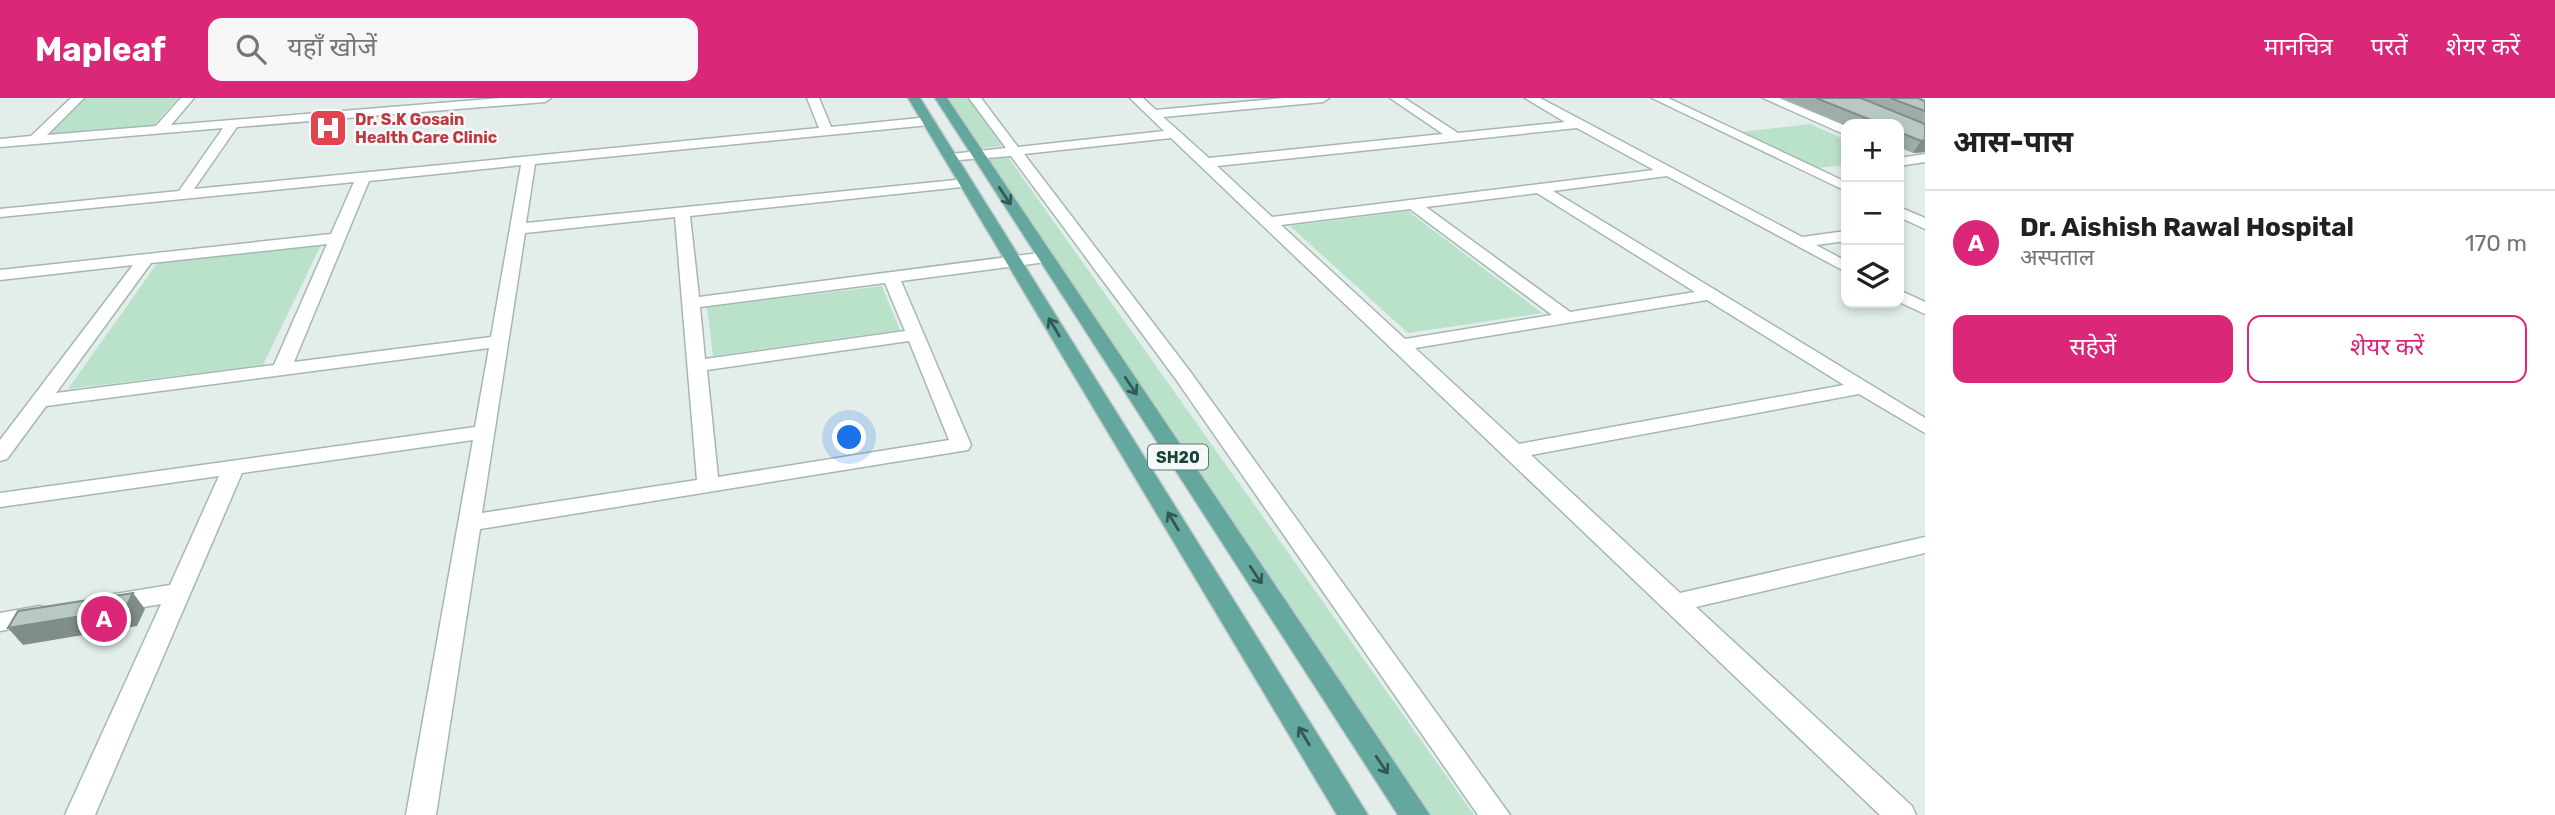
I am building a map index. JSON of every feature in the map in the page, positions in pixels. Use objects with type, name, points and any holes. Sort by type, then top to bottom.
[{"type":"main road","name":"SH20","points":[[914,98],[1353,815]]},
{"type":"main road","name":"SH20","points":[[941,98],[1415,815]]},
{"type":"street","points":[[35,140],[78,98]]},
{"type":"street","points":[[159,131],[188,98]]},
{"type":"street","points":[[339,115],[349,98]]},
{"type":"street","points":[[0,143],[545,98]]},
{"type":"street","points":[[813,98],[827,132]]},
{"type":"street","points":[[975,98],[1182,374],[1495,815]]},
{"type":"street","points":[[1136,98],[1901,815]]},
{"type":"street","points":[[1153,114],[1323,98]]},
{"type":"street","points":[[1396,98],[1456,136]]},
{"type":"street","points":[[1531,98],[1841,264]]},
{"type":"street","points":[[1658,98],[1841,184]]},
{"type":"street","points":[[1769,98],[1841,129]]},
{"type":"street","points":[[0,213],[929,121]]},
{"type":"street","points":[[183,195],[233,124]]},
{"type":"street","points":[[1205,163],[1579,124]]},
{"type":"street","points":[[951,158],[1175,134]]},
{"type":"street","points":[[421,815],[529,161]]},
{"type":"street","points":[[1816,172],[1841,169]]},
{"type":"street","points":[[1268,222],[1669,172]]},
{"type":"street","points":[[282,369],[363,177]]},
{"type":"street","points":[[517,229],[966,183]]},
{"type":"street","points":[[1539,188],[1925,427]]},
{"type":"street","points":[[1413,204],[1567,318]]},
{"type":"street","points":[[682,212],[708,485]]},
{"type":"street","points":[[1904,214],[1925,224]]},
{"type":"street","points":[[1904,227],[1925,224]]},
{"type":"street","points":[[1800,242],[1841,237]]},
{"type":"street","points":[[0,275],[337,238]]},
{"type":"street","points":[[691,303],[1046,257]]},
{"type":"street","points":[[0,454],[146,259]]},
{"type":"street","points":[[470,523],[961,445],[891,278]]},
{"type":"street","points":[[1400,345],[1711,295]]},
{"type":"street","points":[[1904,298],[1925,309]]},
{"type":"street","points":[[697,366],[915,335]]},
{"type":"street","points":[[40,401],[499,341]]},
{"type":"street","points":[[1514,452],[1861,388]]},
{"type":"street","points":[[0,500],[485,432]]},
{"type":"street","points":[[80,815],[234,467]]},
{"type":"street","points":[[1675,603],[1925,545]]},
{"type":"street","points":[[0,622],[179,592]]},
{"type":"green space","points":[[85,98],[178,98],[152,127],[43,137]]},
{"type":"green space","points":[[947,98],[968,98],[1002,146],[981,148]]},
{"type":"green space","points":[[1810,124],[1841,138],[1841,166],[1818,168],[1741,132]]},
{"type":"green space","points":[[1008,157],[1474,815],[1426,815],[988,159]]},
{"type":"green space","points":[[1408,211],[1542,313],[1408,333],[1290,226]]},
{"type":"green space","points":[[321,245],[263,365],[68,389],[158,262]]},
{"type":"green space","points":[[882,286],[900,330],[713,356],[707,307]]},
{"type":"building","points":[[1816,98],[1861,98],[1925,124],[1925,140],[1904,134],[1904,119],[1868,119]]},
{"type":"building","points":[[1890,98],[1918,98],[1925,101],[1925,111]]},
{"type":"building","points":[[133,593],[125,609],[8,628],[18,611]]},
{"type":"place","name":"Dr. S.K Gosain Health Care Clinic","points":[[328,128]]},
{"type":"place","name":"Dr. Aishish Rawal Hospital","points":[[104,619]]}]
